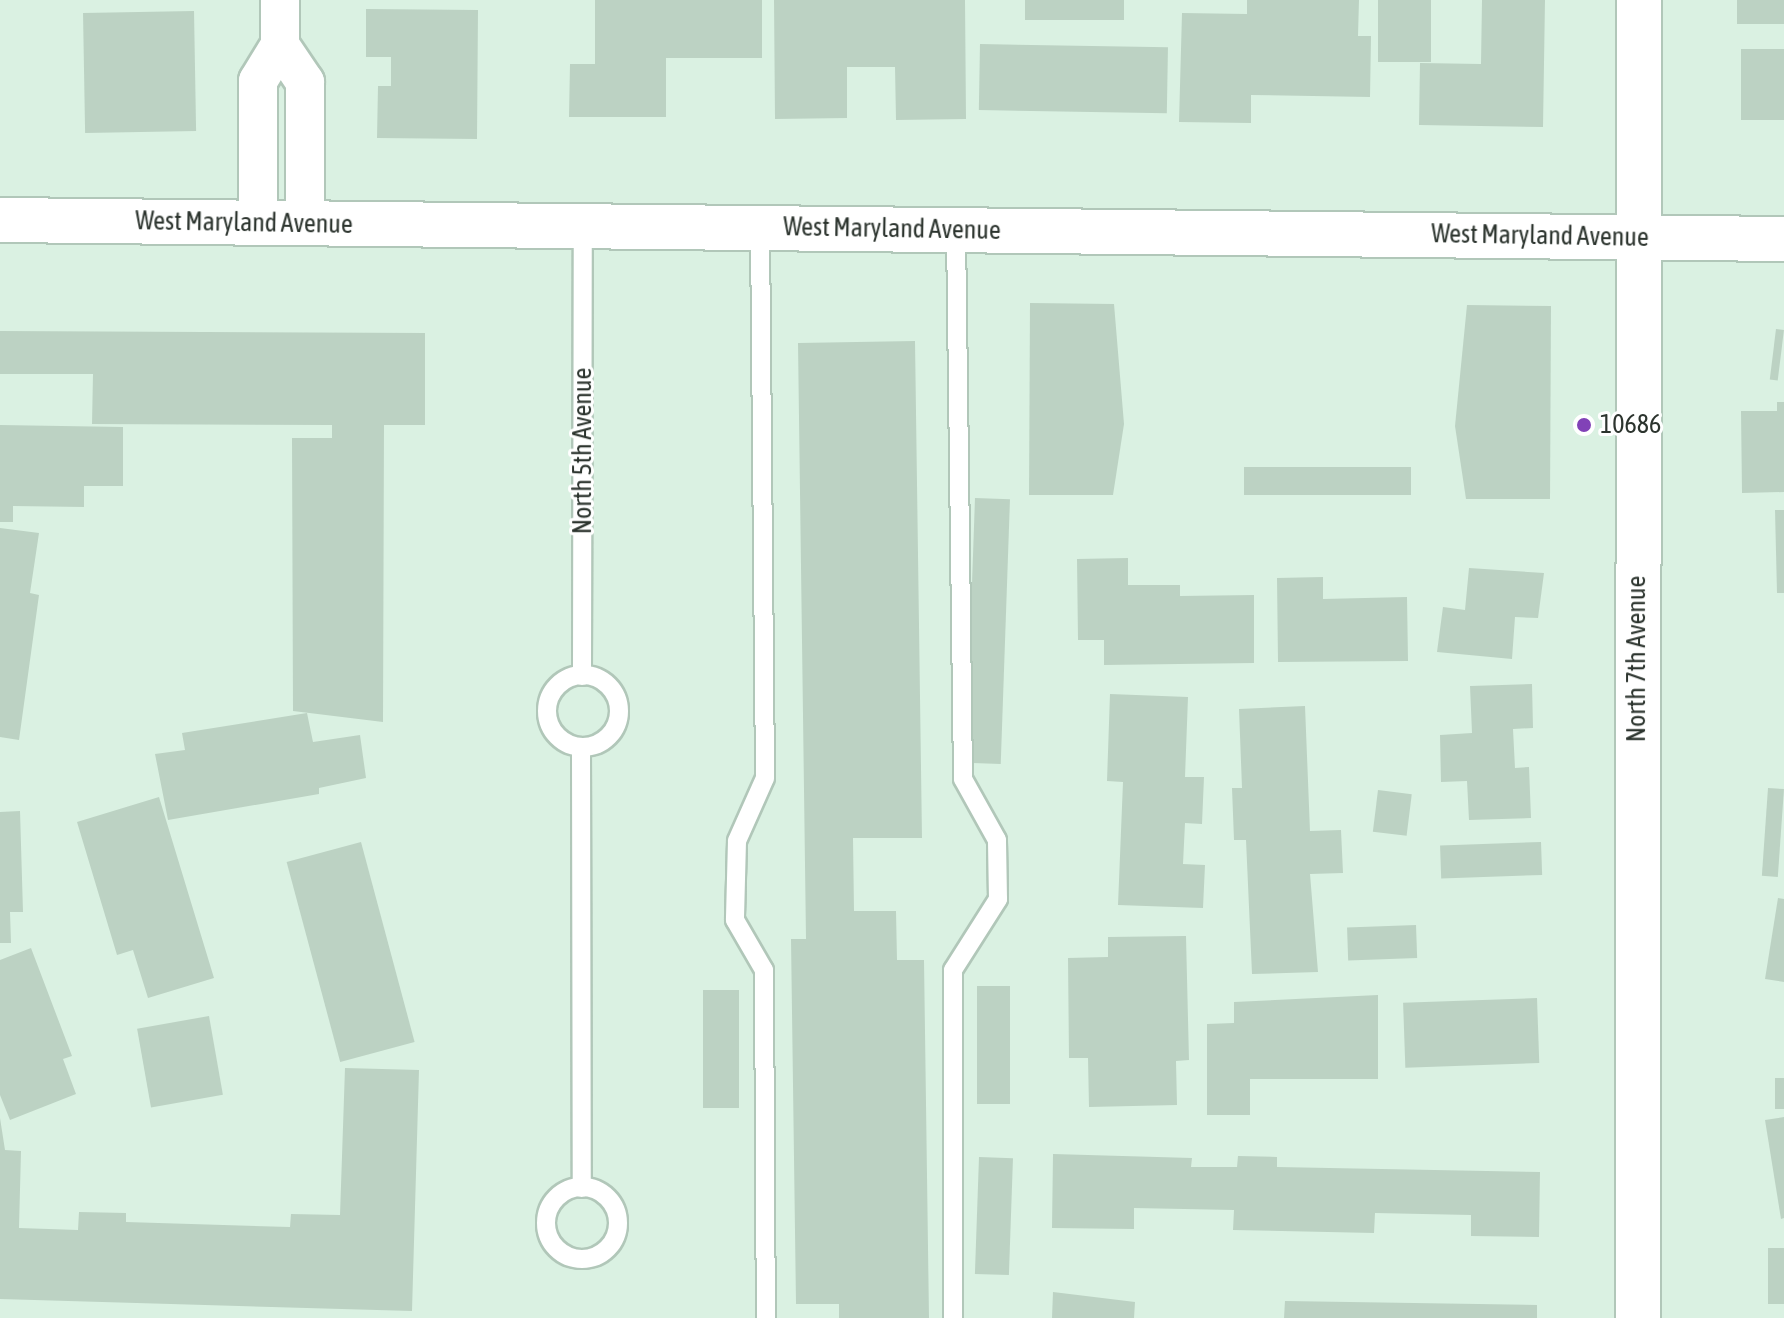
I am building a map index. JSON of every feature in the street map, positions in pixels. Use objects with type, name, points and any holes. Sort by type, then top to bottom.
[{"type":"street","points":[[258,223],[258,81],[280,45],[280,0]]},
{"type":"street","name":"North 7th Avenue","points":[[1638,1318],[1639,0]]},
{"type":"street","points":[[280,45],[305,82],[305,223]]},
{"type":"street","name":"West Maryland Avenue","points":[[0,220],[1784,239]]},
{"type":"lane","name":"North 5th Avenue","points":[[582,676],[583,226]]},
{"type":"lane","points":[[760,228],[765,778],[737,841],[735,920],[764,970],[766,1318]]},
{"type":"lane","points":[[953,1318],[953,970],[998,899],[997,840],[963,779],[956,230]]},
{"type":"lane","points":[[582,676],[608,685],[619,704],[613,733],[581,748],[555,735],[547,711],[556,687],[582,676]]},
{"type":"lane","points":[[581,748],[582,1188]]},
{"type":"building","points":[[595,0],[762,0],[762,58],[666,58],[666,117],[569,117],[570,64],[595,64]]},
{"type":"building","points":[[774,0],[965,0],[966,119],[896,120],[895,67],[847,67],[847,118],[775,119]]},
{"type":"building","points":[[1025,0],[1124,0],[1124,20],[1025,20]]},
{"type":"building","points":[[1247,0],[1359,0],[1358,36],[1371,36],[1370,97],[1251,95],[1251,123],[1179,122],[1182,13],[1247,14]]},
{"type":"building","points":[[1378,0],[1431,0],[1431,62],[1378,62]]},
{"type":"building","points":[[1482,0],[1545,0],[1543,127],[1419,125],[1420,63],[1481,64]]},
{"type":"building","points":[[1737,0],[1784,0],[1784,24],[1737,24]]},
{"type":"building","points":[[366,9],[478,10],[477,139],[377,138],[378,86],[391,86],[391,57],[366,57]]},
{"type":"building","points":[[194,11],[196,131],[85,133],[83,13]]},
{"type":"building","points":[[980,44],[1168,47],[1167,113],[979,110]]},
{"type":"building","points":[[1741,49],[1784,49],[1784,120],[1741,120]]},
{"type":"building","points":[[1030,303],[1114,304],[1124,424],[1113,495],[1029,495]]},
{"type":"building","points":[[1467,305],[1551,306],[1550,499],[1466,499],[1455,426]]},
{"type":"building","points":[[1776,329],[1784,330],[1778,381],[1770,380]]},
{"type":"building","points":[[0,331],[425,333],[425,425],[384,425],[383,722],[293,711],[292,438],[332,438],[332,425],[92,424],[93,374],[0,374]]},
{"type":"building","points":[[915,341],[922,838],[853,838],[854,911],[896,911],[897,960],[924,960],[929,1318],[839,1318],[839,1304],[796,1304],[791,939],[806,939],[798,343]]},
{"type":"building","points":[[1777,402],[1784,402],[1784,492],[1742,493],[1741,411],[1777,411]]},
{"type":"building","points":[[0,425],[123,427],[123,486],[84,486],[84,507],[13,506],[13,522],[0,522]]},
{"type":"building","points":[[1244,467],[1411,467],[1411,495],[1244,495]]},
{"type":"building","points":[[975,498],[1010,499],[1001,764],[966,763]]},
{"type":"building","points":[[1775,510],[1784,510],[1784,593],[1777,593]]},
{"type":"building","points":[[0,528],[39,533],[30,593],[39,595],[19,740],[0,737]]},
{"type":"building","points":[[1128,558],[1128,585],[1180,585],[1180,596],[1254,595],[1254,663],[1104,665],[1104,640],[1078,640],[1077,559]]},
{"type":"building","points":[[1469,568],[1544,573],[1538,618],[1515,617],[1512,659],[1437,652],[1443,607],[1465,610]]},
{"type":"building","points":[[1323,577],[1323,599],[1407,597],[1408,661],[1278,662],[1277,578]]},
{"type":"building","points":[[1532,684],[1533,728],[1513,729],[1515,768],[1529,767],[1531,818],[1469,820],[1467,781],[1441,782],[1440,735],[1472,733],[1470,686]]},
{"type":"building","points":[[1110,694],[1188,697],[1185,777],[1204,777],[1202,824],[1185,823],[1183,864],[1205,865],[1203,908],[1118,905],[1123,782],[1107,781]]},
{"type":"building","points":[[1305,706],[1310,831],[1341,830],[1343,873],[1310,874],[1318,972],[1252,974],[1246,840],[1234,840],[1232,788],[1242,788],[1239,709]]},
{"type":"building","points":[[307,713],[313,742],[360,735],[366,778],[319,788],[319,794],[168,820],[155,754],[185,750],[182,733]]},
{"type":"building","points":[[1768,788],[1784,789],[1778,877],[1762,876]]},
{"type":"building","points":[[1378,790],[1412,794],[1407,836],[1373,832]]},
{"type":"building","points":[[159,797],[214,978],[148,998],[133,950],[117,955],[77,822]]},
{"type":"building","points":[[20,811],[23,912],[10,912],[11,943],[0,943],[0,812]]},
{"type":"building","points":[[361,842],[415,1042],[340,1062],[287,862]]},
{"type":"building","points":[[1541,842],[1542,875],[1441,879],[1440,846]]},
{"type":"building","points":[[1778,898],[1784,899],[1784,982],[1765,979]]},
{"type":"building","points":[[1416,925],[1417,958],[1348,960],[1347,927]]},
{"type":"building","points":[[1186,936],[1189,1060],[1176,1061],[1177,1105],[1089,1107],[1088,1058],[1069,1058],[1068,958],[1108,957],[1108,937]]},
{"type":"building","points":[[31,948],[72,1056],[63,1059],[76,1094],[10,1120],[0,1095],[0,960]]},
{"type":"building","points":[[977,986],[1010,986],[1010,1104],[977,1104]]},
{"type":"building","points":[[703,990],[739,990],[739,1108],[703,1108]]},
{"type":"building","points":[[1378,995],[1378,1079],[1250,1079],[1250,1115],[1207,1115],[1207,1024],[1234,1023],[1234,1002]]},
{"type":"building","points":[[1537,998],[1539,1063],[1405,1068],[1403,1003]]},
{"type":"building","points":[[209,1016],[223,1095],[151,1107],[137,1029]]},
{"type":"building","points":[[345,1068],[419,1070],[412,1311],[0,1299],[0,1118],[5,1150],[21,1151],[19,1228],[78,1230],[79,1212],[126,1213],[126,1222],[290,1227],[291,1214],[340,1215]]},
{"type":"building","points":[[1775,1078],[1784,1078],[1784,1109],[1775,1109]]},
{"type":"building","points":[[1784,1117],[1784,1218],[1781,1219],[1765,1120]]},
{"type":"building","points":[[1053,1154],[1192,1158],[1191,1167],[1237,1167],[1238,1156],[1277,1157],[1277,1167],[1540,1172],[1539,1237],[1471,1236],[1471,1215],[1375,1213],[1374,1233],[1233,1230],[1234,1210],[1134,1208],[1134,1229],[1052,1228]]},
{"type":"building","points":[[979,1157],[1013,1158],[1009,1275],[975,1274]]},
{"type":"building","points":[[1768,1248],[1784,1248],[1784,1304],[1768,1304]]},
{"type":"building","points":[[1053,1292],[1135,1302],[1134,1318],[1052,1318]]},
{"type":"building","points":[[1285,1301],[1537,1305],[1537,1318],[1284,1318]]},
{"type":"place","name":"10686","points":[[1584,425]]}]
